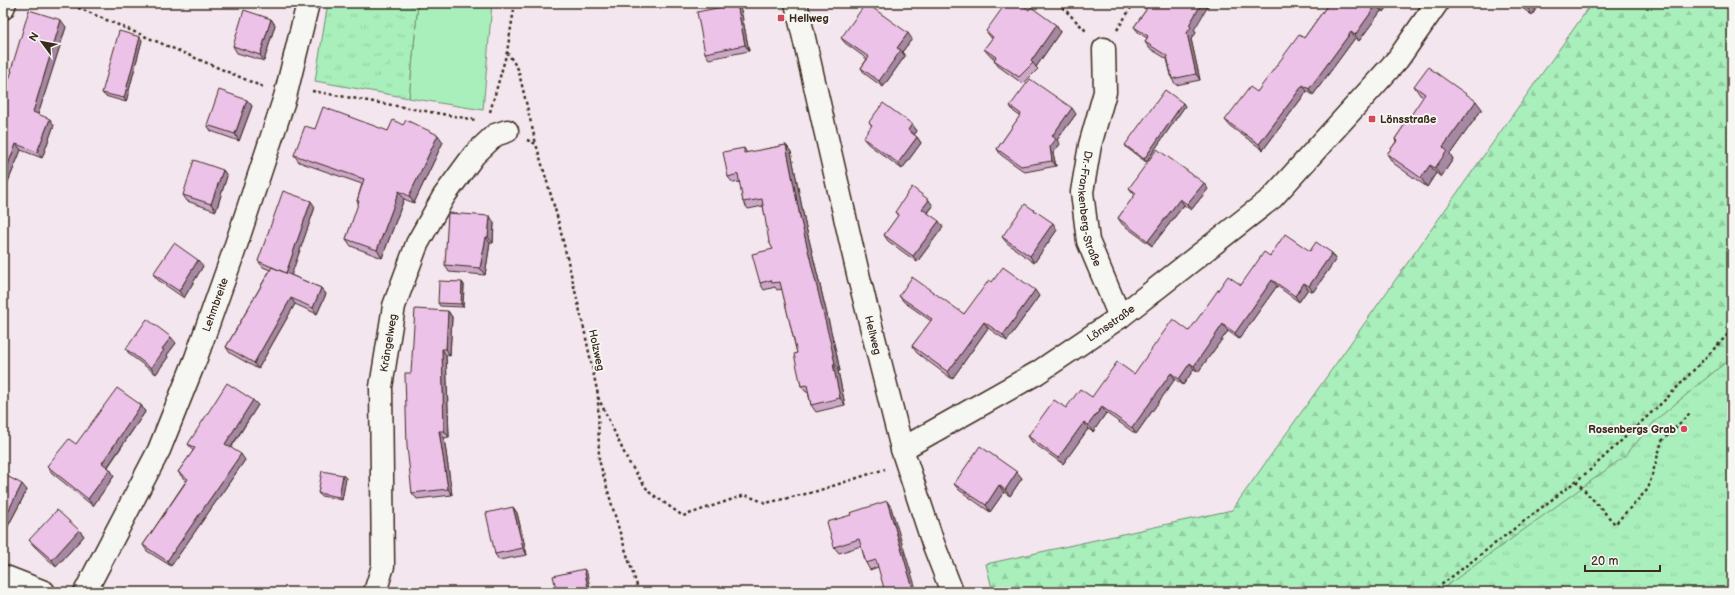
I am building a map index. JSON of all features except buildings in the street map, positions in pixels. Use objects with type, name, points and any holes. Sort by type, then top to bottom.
[{"type":"street","points":[[3,8],[5,3]]},
{"type":"street","name":"Lehmbreite","points":[[85,592],[159,450],[196,358],[233,254],[285,97],[308,3]]},
{"type":"street","name":"Hellweg","points":[[796,3],[857,270],[904,455],[933,542],[952,592]]},
{"type":"street","name":"Lönsstraße","points":[[904,455],[1037,373],[1120,317],[1272,198],[1398,59],[1437,3]]},
{"type":"street","name":"Dr.-Frankenberg-Straße","points":[[1104,49],[1105,92],[1090,145],[1082,192],[1088,241],[1120,317]]},
{"type":"street","name":"Krängelweg","points":[[375,592],[383,566],[381,387],[394,306],[417,244],[444,196],[474,155],[494,135],[507,131]]},
{"type":"street","points":[[3,576],[44,592]]},
{"type":"path","points":[[489,115],[507,52],[515,3]]},
{"type":"path","name":"Holzweg","points":[[507,52],[518,69],[536,144],[557,216],[583,324],[598,395],[599,460],[639,592]]},
{"type":"path","points":[[507,131],[536,144]]},
{"type":"path","points":[[1432,592],[1589,471],[1667,398],[1732,330]]},
{"type":"path","points":[[598,395],[632,468],[649,492],[683,516],[745,495],[766,503],[814,492],[904,455]]},
{"type":"path","points":[[1576,481],[1615,524],[1648,489],[1662,441],[1691,412]]},
{"type":"green space","points":[[328,3],[418,3],[409,98],[315,81]]},
{"type":"green space","points":[[418,3],[492,3],[483,110],[409,98]]},
{"type":"green space","points":[[1592,3],[1732,3],[1732,592],[993,592],[986,564],[1232,510]]},
{"type":"green space","points":[[1732,357],[1732,592],[1438,592],[1624,457],[1657,419]]},
{"type":"place","name":"Hellweg","points":[[781,18]]},
{"type":"place","name":"Lönsstraße","points":[[1372,119]]},
{"type":"place","name":"Rosenbergs Grab","points":[[1684,429]]}]
